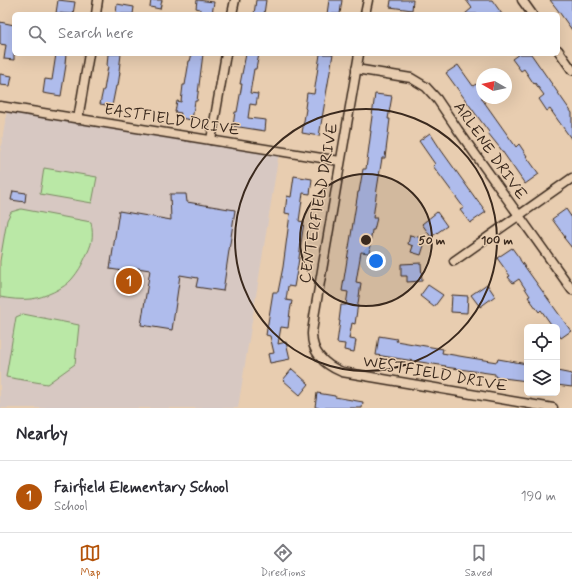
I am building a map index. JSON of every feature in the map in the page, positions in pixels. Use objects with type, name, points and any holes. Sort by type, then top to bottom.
[{"type":"street","points":[[96,12],[98,0]]},
{"type":"street","points":[[232,12],[235,0]]},
{"type":"street","points":[[365,12],[368,0]]},
{"type":"street","points":[[522,0],[531,12]]},
{"type":"street","points":[[560,53],[572,70]]},
{"type":"street","points":[[78,119],[89,56]]},
{"type":"street","points":[[211,140],[226,56]]},
{"type":"street","name":"CENTERFIELD DRIVE","points":[[318,355],[313,343],[312,333],[359,56]]},
{"type":"street","name":"ARLENE DRIVE","points":[[356,69],[410,78],[426,87],[437,99],[518,216],[572,290]]},
{"type":"street","name":"EASTFIELD DRIVE","points":[[0,106],[340,161]]},
{"type":"street","points":[[454,261],[572,178]]},
{"type":"street","name":"WESTFIELD DRIVE","points":[[318,355],[332,368],[342,372],[553,408]]},
{"type":"shaded area","points":[[7,110],[279,153],[238,408],[0,408],[0,153]]},
{"type":"green space","points":[[44,168],[97,177],[92,203],[40,194]]},
{"type":"green space","points":[[21,209],[91,222],[92,228],[92,241],[89,249],[81,266],[72,279],[64,286],[53,292],[31,299],[0,297],[0,261],[7,220],[11,212]]},
{"type":"green space","points":[[23,314],[79,325],[75,364],[47,384],[6,377],[16,317]]},
{"type":"building","points":[[58,0],[75,2],[73,12],[56,12]]},
{"type":"building","points":[[151,0],[162,0],[160,9],[150,7]]},
{"type":"building","points":[[197,0],[214,2],[212,12],[200,12],[200,9],[196,8]]},
{"type":"building","points":[[256,0],[266,0],[264,12],[254,12]]},
{"type":"building","points":[[329,0],[342,0],[340,12],[327,12]]},
{"type":"building","points":[[391,0],[413,0],[412,10],[390,7]]},
{"type":"building","points":[[466,0],[492,0],[501,12],[467,12],[472,8]]},
{"type":"building","points":[[550,0],[572,0],[572,30],[560,12]]},
{"type":"building","points":[[117,4],[134,7],[133,12],[116,12]]},
{"type":"building","points":[[0,22],[12,25],[12,56],[14,56],[14,60],[4,59],[6,45],[0,44]]},
{"type":"building","points":[[56,56],[66,56],[66,65],[61,96],[43,93],[45,79],[52,80]]},
{"type":"building","points":[[108,56],[121,56],[118,86],[116,86],[112,106],[100,104],[104,90]]},
{"type":"building","points":[[191,56],[203,56],[197,101],[195,101],[192,120],[180,118],[181,113],[175,112],[177,101],[181,102],[183,85],[185,85]]},
{"type":"building","points":[[246,56],[259,56],[256,69],[254,69],[250,93],[258,94],[256,105],[250,104],[248,118],[266,120],[265,131],[233,126],[242,84],[240,84]]},
{"type":"building","points":[[320,56],[333,56],[319,136],[302,133],[307,93],[314,94]]},
{"type":"building","points":[[516,56],[532,56],[572,113],[572,140],[550,109],[547,111],[539,99],[544,95],[535,83],[534,84],[524,69],[521,71],[512,59]]},
{"type":"building","points":[[458,65],[473,86],[476,84],[476,104],[486,104],[516,147],[519,144],[539,174],[525,184],[446,73]]},
{"type":"building","points":[[0,74],[12,76],[10,86],[0,85]]},
{"type":"building","points":[[375,94],[392,96],[388,119],[390,119],[385,158],[382,158],[373,218],[377,218],[374,230],[372,230],[369,253],[361,252],[356,282],[361,283],[355,324],[352,323],[349,339],[356,340],[354,352],[344,350],[345,344],[337,343],[341,305],[346,305],[348,292],[342,291],[358,192],[363,169],[366,169]]},
{"type":"building","points":[[430,133],[486,212],[470,223],[460,210],[464,208],[433,166],[435,164],[419,141]]},
{"type":"building","points":[[294,176],[312,179],[310,194],[303,193],[299,221],[304,222],[294,287],[288,286],[286,300],[292,301],[288,328],[281,327],[278,344],[286,342],[290,359],[270,363],[268,354],[274,353],[270,336],[266,335],[273,292],[278,292],[283,267],[290,214],[285,213],[287,196],[291,197]]},
{"type":"building","points":[[13,191],[26,193],[25,202],[11,200]]},
{"type":"building","points":[[170,194],[186,194],[187,202],[235,210],[223,291],[196,287],[198,278],[180,275],[172,330],[141,325],[150,270],[137,268],[136,273],[110,269],[119,211],[171,220]]},
{"type":"building","points":[[566,209],[572,218],[572,248],[552,219]]},
{"type":"building","points":[[437,212],[447,226],[431,237],[422,224]]},
{"type":"building","points":[[410,235],[426,239],[421,255],[411,252],[413,246],[408,244]]},
{"type":"building","points":[[512,248],[571,331],[561,338],[560,324],[551,324],[541,310],[539,312],[528,297],[530,296],[519,279],[513,283],[508,277],[510,276],[497,258]]},
{"type":"building","points":[[421,263],[422,281],[407,282],[407,276],[401,276],[401,264]]},
{"type":"building","points":[[487,284],[495,296],[480,307],[471,295]]},
{"type":"building","points":[[428,285],[443,295],[434,307],[420,296]]},
{"type":"building","points":[[452,295],[468,296],[467,313],[451,312]]},
{"type":"building","points":[[379,336],[397,339],[396,341],[443,349],[442,353],[497,362],[498,359],[524,363],[524,381],[495,377],[495,374],[376,355]]},
{"type":"building","points":[[292,369],[309,384],[300,395],[283,380]]},
{"type":"building","points":[[560,372],[572,374],[572,387],[560,385]]},
{"type":"building","points":[[317,393],[363,402],[362,408],[315,407]]},
{"type":"place","name":"Fairfield Elementary School","points":[[129,281]]}]
